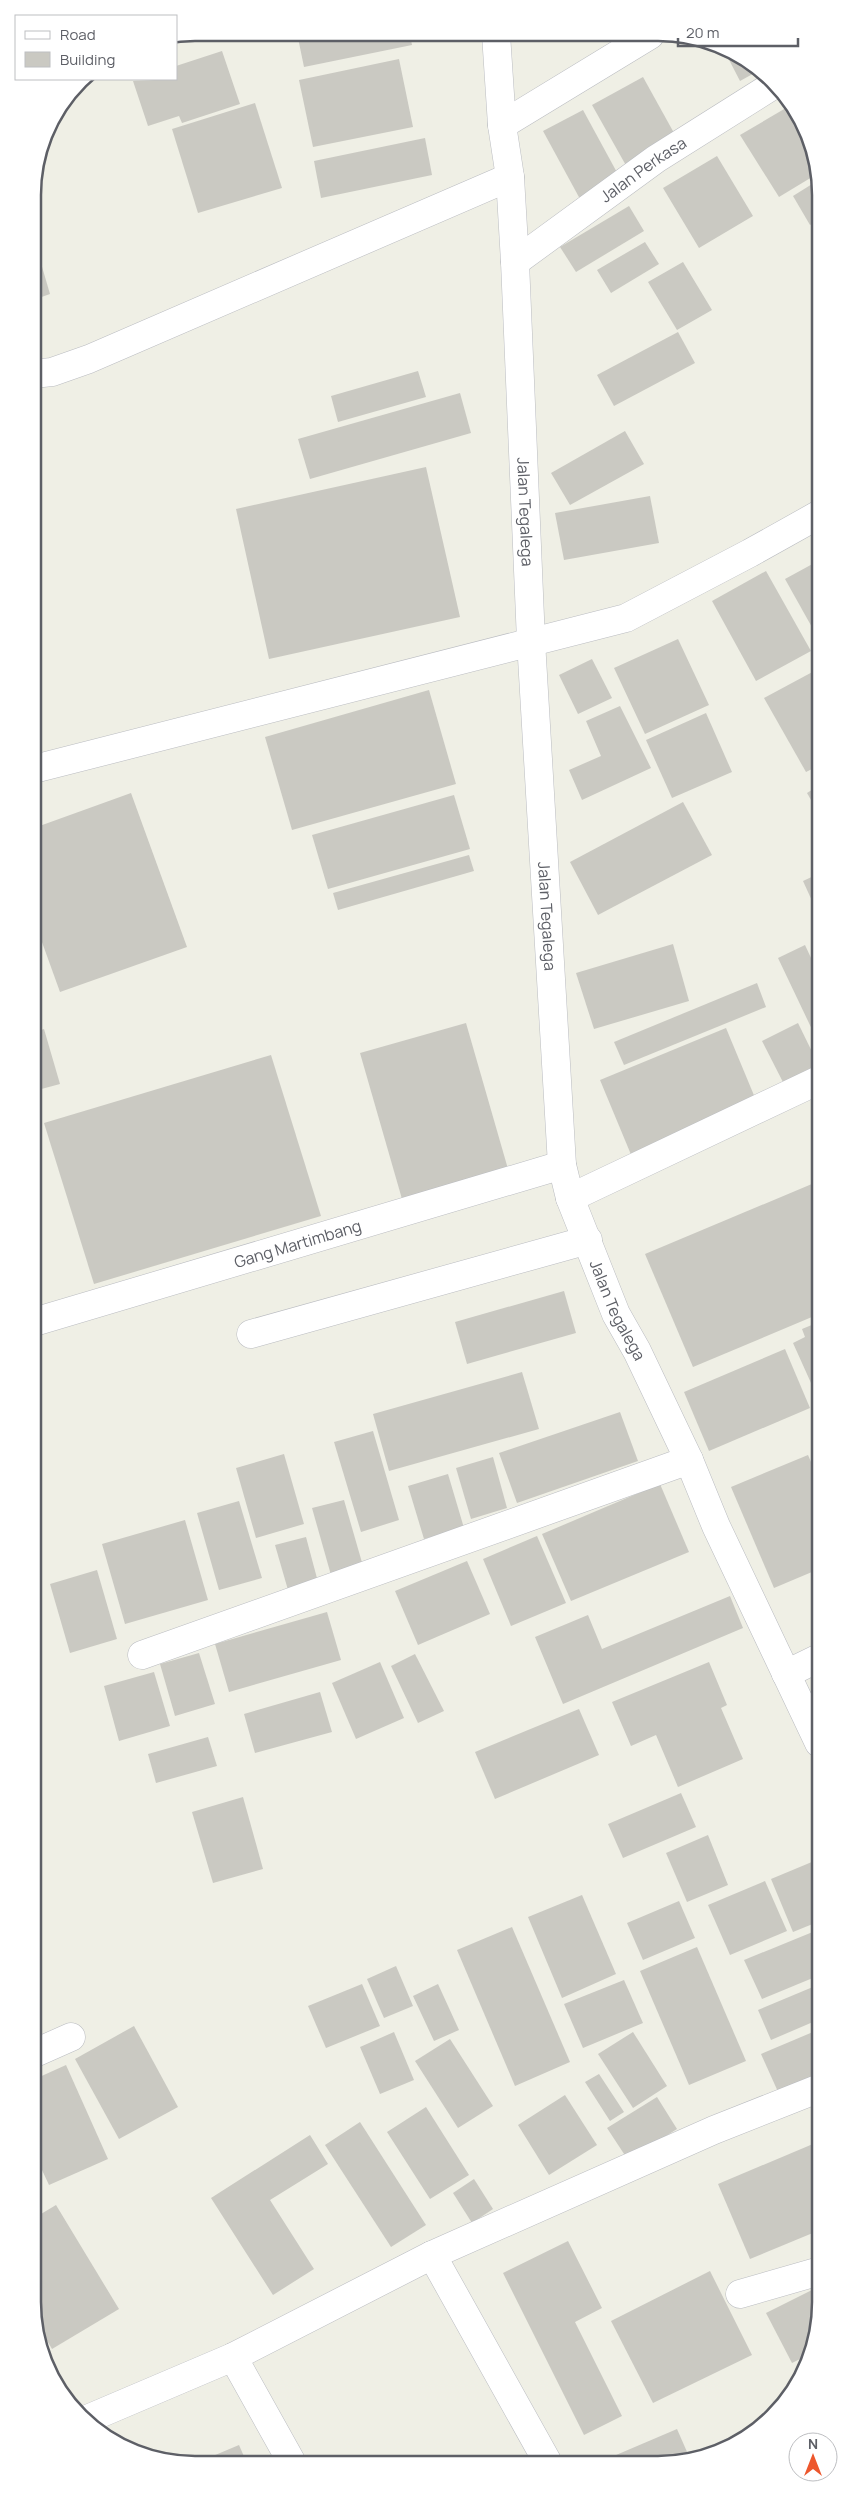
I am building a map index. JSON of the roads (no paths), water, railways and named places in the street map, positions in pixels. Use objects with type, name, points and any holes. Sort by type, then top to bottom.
[{"type":"street","name":"Jalan Tegalega","points":[[496,41],[502,125],[510,177],[515,262],[531,641],[562,1165],[570,1198],[616,1314],[637,1351],[689,1460],[716,1526],[811,1727]]},
{"type":"street","points":[[502,125],[640,41]]},
{"type":"street","name":"Jalan Perkasa","points":[[515,262],[656,158],[769,88]]},
{"type":"street","points":[[42,373],[52,372],[89,359],[510,177]]},
{"type":"street","points":[[42,767],[626,618],[812,518]]},
{"type":"street","points":[[570,1198],[812,1083]]},
{"type":"street","name":"Gang Martimbang","points":[[41,1320],[562,1165]]},
{"type":"street","points":[[251,1334],[588,1240]]},
{"type":"street","points":[[142,1655],[689,1460]]},
{"type":"street","points":[[786,1674],[811,1662]]},
{"type":"street","points":[[41,2050],[71,2037]]},
{"type":"street","points":[[93,2417],[233,2356],[432,2255],[714,2130],[811,2092]]},
{"type":"street","points":[[432,2255],[544,2456]]},
{"type":"street","points":[[740,2294],[811,2274]]},
{"type":"street","points":[[233,2356],[288,2456]]}]
